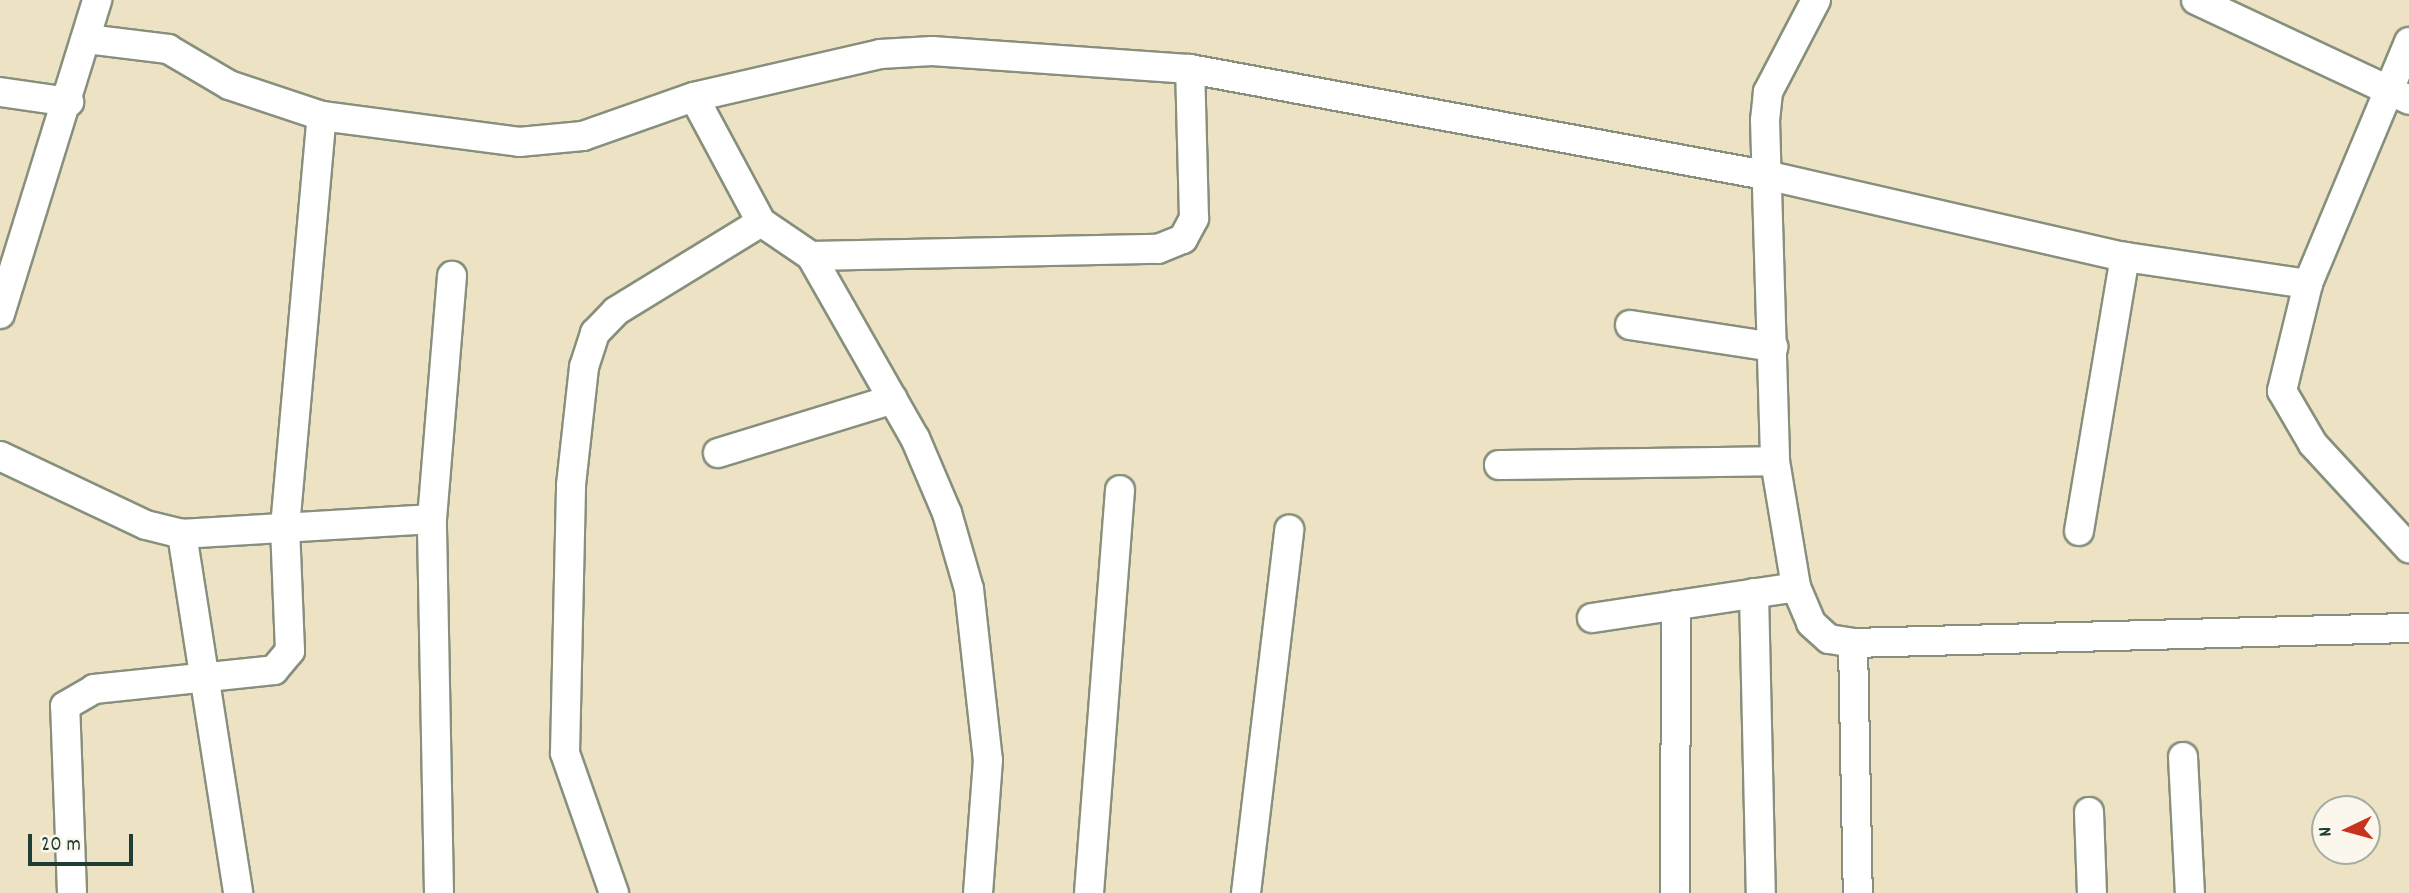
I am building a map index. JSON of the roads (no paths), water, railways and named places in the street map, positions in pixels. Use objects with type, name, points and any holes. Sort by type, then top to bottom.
[{"type":"street","points":[[0,314],[69,102],[97,0]]},
{"type":"street","points":[[1816,0],[1768,92],[1775,461],[1796,587],[1811,622],[1829,639],[1853,643],[2409,628]]},
{"type":"street","points":[[2196,0],[2399,95]]},
{"type":"street","points":[[87,39],[169,49],[229,85],[322,116],[551,143],[694,97],[880,54],[957,52],[1190,69],[1770,176],[2124,257],[2308,284]]},
{"type":"street","points":[[2409,42],[2399,95],[2308,284],[2283,370],[2291,416],[2409,548]]},
{"type":"street","points":[[811,256],[1158,249],[1183,239],[1194,218],[1197,176],[1190,69]]},
{"type":"street","points":[[0,92],[69,102]]},
{"type":"street","points":[[694,97],[761,222],[811,256],[893,399],[947,513],[969,589],[988,760],[978,893]]},
{"type":"street","points":[[72,893],[65,706],[94,689],[201,680],[285,663],[290,651],[285,527],[322,116]]},
{"type":"street","points":[[614,893],[565,753],[571,485],[584,366],[595,332],[616,311],[761,222]]},
{"type":"street","points":[[2079,531],[2124,257]]},
{"type":"street","points":[[439,893],[432,519],[452,276]]},
{"type":"street","points":[[1630,326],[1773,346]]},
{"type":"street","points":[[718,453],[893,399]]},
{"type":"street","points":[[0,456],[146,525],[182,534],[432,519]]},
{"type":"street","points":[[1499,465],[1775,461]]},
{"type":"street","points":[[1089,893],[1120,491]]},
{"type":"street","points":[[1246,893],[1289,530]]},
{"type":"street","points":[[182,534],[201,680],[238,893]]},
{"type":"street","points":[[1592,618],[1796,587]]},
{"type":"street","points":[[1754,593],[1761,893]]},
{"type":"street","points":[[1675,893],[1676,605]]},
{"type":"street","points":[[1853,643],[1858,893]]},
{"type":"street","points":[[2183,757],[2190,893]]},
{"type":"street","points":[[2089,812],[2092,893]]}]
